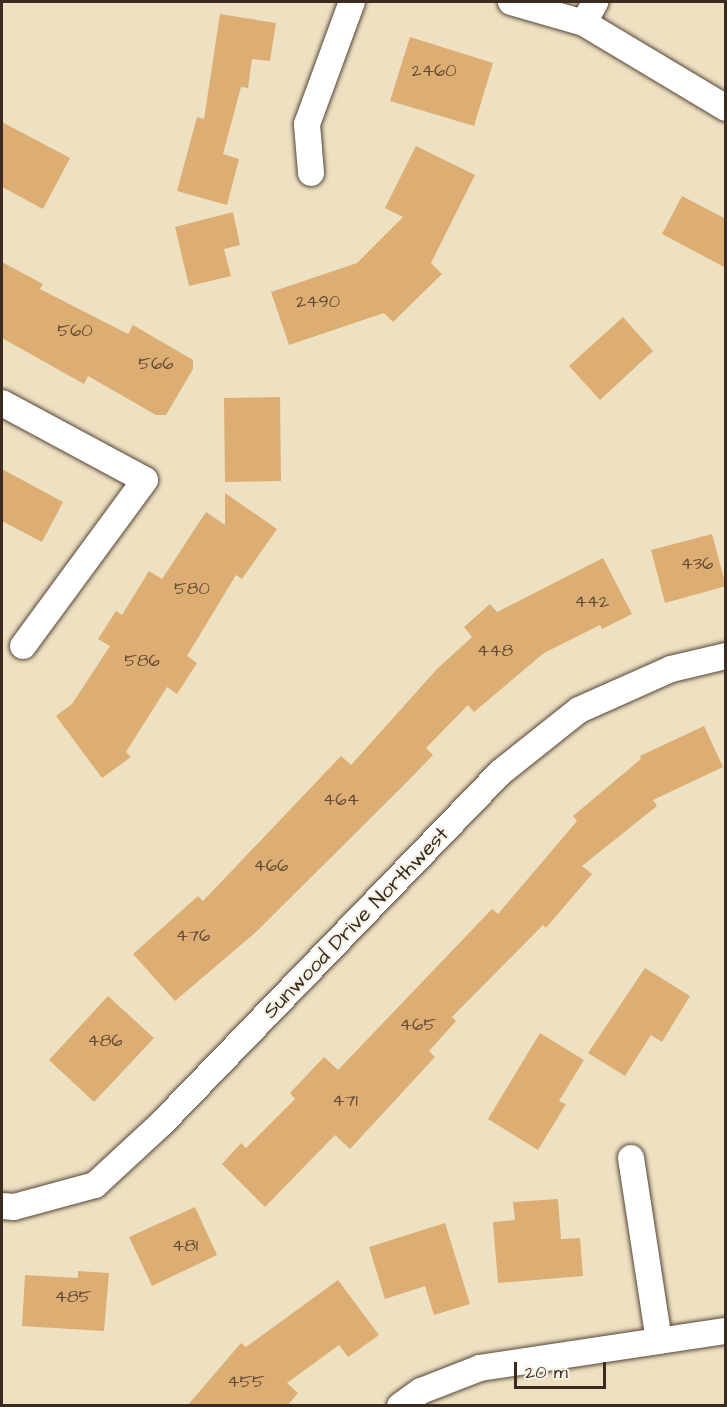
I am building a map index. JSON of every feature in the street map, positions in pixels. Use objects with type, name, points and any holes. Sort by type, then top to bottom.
[{"type":"street","points":[[311,173],[307,124],[352,2]]},
{"type":"street","points":[[511,2],[589,12],[726,108]]},
{"type":"street","points":[[2,403],[145,480],[23,646]]},
{"type":"street","name":"Sunwood Drive Northwest","points":[[2,1206],[14,1207],[95,1185],[162,1124],[501,772],[579,710],[671,669],[726,656]]},
{"type":"street","points":[[631,1158],[659,1341]]},
{"type":"street","points":[[400,1406],[421,1391],[480,1368],[726,1331]]},
{"type":"building","points":[[220,14],[276,23],[270,61],[252,59],[248,88],[241,87],[223,154],[239,159],[227,205],[177,191],[197,117],[204,119]]},
{"type":"building","points":[[410,37],[493,63],[474,126],[390,101]]},
{"type":"building","points":[[2,122],[70,158],[43,209],[2,187]]},
{"type":"building","points":[[416,146],[475,175],[431,263],[442,274],[393,322],[384,313],[289,345],[271,292],[357,263],[403,217],[385,208]]},
{"type":"building","points":[[682,196],[726,219],[726,268],[662,234]]},
{"type":"building","points":[[233,212],[240,245],[224,249],[231,276],[189,286],[175,227]]},
{"type":"building","points":[[2,262],[43,284],[40,289],[128,334],[133,325],[193,360],[193,369],[166,415],[156,415],[88,376],[84,384],[2,338]]},
{"type":"building","points":[[623,317],[653,351],[600,400],[569,366]]},
{"type":"building","points":[[280,397],[281,481],[225,482],[224,398]]},
{"type":"building","points":[[2,469],[63,502],[42,542],[2,521]]},
{"type":"building","points":[[225,493],[277,529],[242,579],[236,575],[187,656],[197,663],[177,694],[167,687],[126,752],[131,757],[102,778],[56,716],[72,704],[110,646],[98,639],[116,611],[122,615],[149,571],[162,579],[206,512],[225,525]]},
{"type":"building","points":[[712,534],[726,586],[665,603],[651,550]]},
{"type":"building","points":[[603,558],[632,614],[602,629],[600,625],[544,653],[474,712],[468,705],[426,748],[433,755],[404,785],[256,932],[175,1001],[133,954],[198,896],[203,901],[341,756],[351,765],[437,669],[472,637],[464,627],[490,604],[497,612]]},
{"type":"building","points":[[704,726],[723,767],[653,800],[657,806],[582,866],[592,874],[546,928],[543,925],[452,1017],[456,1021],[429,1051],[435,1057],[350,1149],[335,1135],[265,1207],[222,1164],[241,1143],[246,1148],[295,1099],[290,1093],[324,1057],[338,1070],[492,909],[498,914],[577,821],[573,816],[641,759],[640,756]]},
{"type":"building","points":[[645,968],[690,996],[662,1042],[651,1035],[625,1076],[588,1053]]},
{"type":"building","points":[[108,996],[154,1038],[94,1102],[49,1060]]},
{"type":"building","points":[[540,1033],[584,1060],[559,1101],[566,1104],[538,1150],[488,1119]]},
{"type":"building","points":[[558,1199],[561,1239],[580,1238],[583,1276],[498,1283],[493,1222],[515,1220],[513,1202]]},
{"type":"building","points":[[195,1207],[217,1255],[152,1286],[129,1237]]},
{"type":"building","points":[[445,1223],[470,1304],[434,1315],[425,1286],[385,1299],[369,1247]]},
{"type":"building","points":[[78,1271],[109,1273],[104,1331],[22,1326],[25,1275],[78,1278]]},
{"type":"building","points":[[338,1280],[379,1335],[348,1357],[339,1345],[287,1383],[298,1393],[287,1406],[187,1406],[241,1343],[246,1347]]}]
